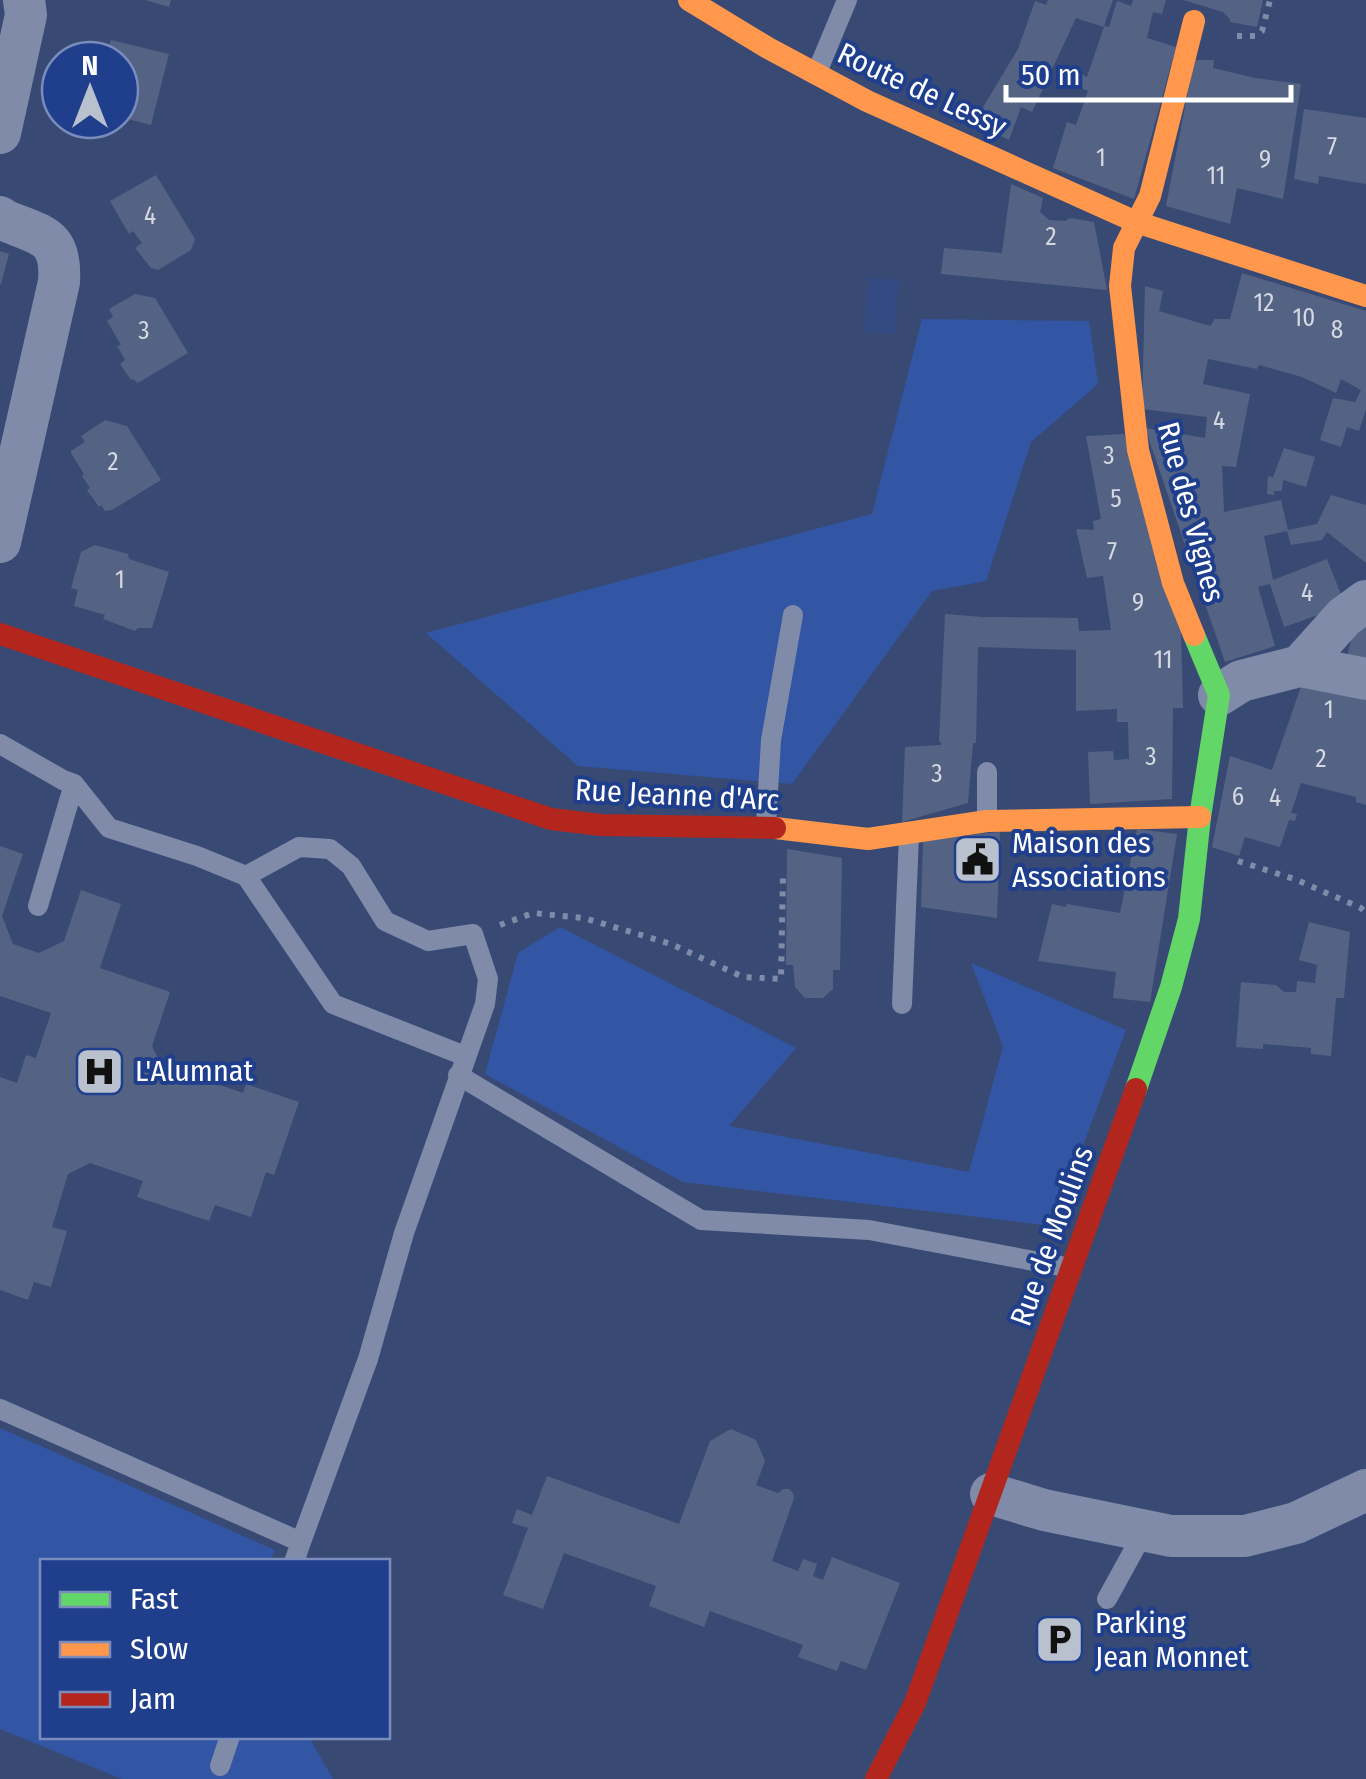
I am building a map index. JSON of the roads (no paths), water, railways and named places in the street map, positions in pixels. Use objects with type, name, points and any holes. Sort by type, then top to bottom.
[{"type":"street","points":[[0,133],[26,14],[24,0]]},
{"type":"street","name":"Route de Lessy","points":[[689,0],[867,101],[1136,222],[1366,296]]},
{"type":"street","name":"Rue des Vignes","points":[[1194,21],[1150,196],[1124,248],[1120,286],[1138,450],[1174,583],[1219,695]]},
{"type":"street","points":[[0,216],[49,239],[60,258],[59,282],[0,542]]},
{"type":"street","points":[[1300,666],[1344,617],[1366,601]]},
{"type":"street","name":"Rue Jeanne d'Arc","points":[[0,634],[551,819],[775,828],[868,839],[987,821],[1200,817]]},
{"type":"street","points":[[1219,695],[1241,681],[1300,666],[1366,680]]},
{"type":"street","name":"Rue de Moulins","points":[[876,1779],[915,1703],[1172,988],[1189,919],[1219,695]]},
{"type":"street","points":[[992,1494],[1044,1510],[1171,1536],[1246,1536],[1296,1522],[1366,1490]]},
{"type":"lane","points":[[816,74],[847,0]]},
{"type":"lane","points":[[775,828],[772,740],[793,615]]},
{"type":"lane","points":[[0,744],[74,784],[109,828],[246,876],[333,1004],[462,1065],[701,1220],[869,1230],[1073,1268]]},
{"type":"lane","points":[[987,772],[987,821]]},
{"type":"lane","points":[[38,906],[74,784]]},
{"type":"lane","points":[[902,1004],[909,834]]},
{"type":"lane","points":[[0,1409],[298,1552],[368,1358],[404,1233],[485,1004],[488,979],[472,934],[428,941],[385,921],[351,866],[330,849],[299,847],[246,876]]},
{"type":"lane","points":[[1106,1598],[1141,1531]]},
{"type":"lane","points":[[220,1766],[229,1739]]},
{"type":"place","name":"Maison des Associations","points":[[977,860]]},
{"type":"place","name":"L'Alumnat","points":[[100,1071]]},
{"type":"place","name":"Parking Jean Monnet","points":[[1060,1640]]}]
